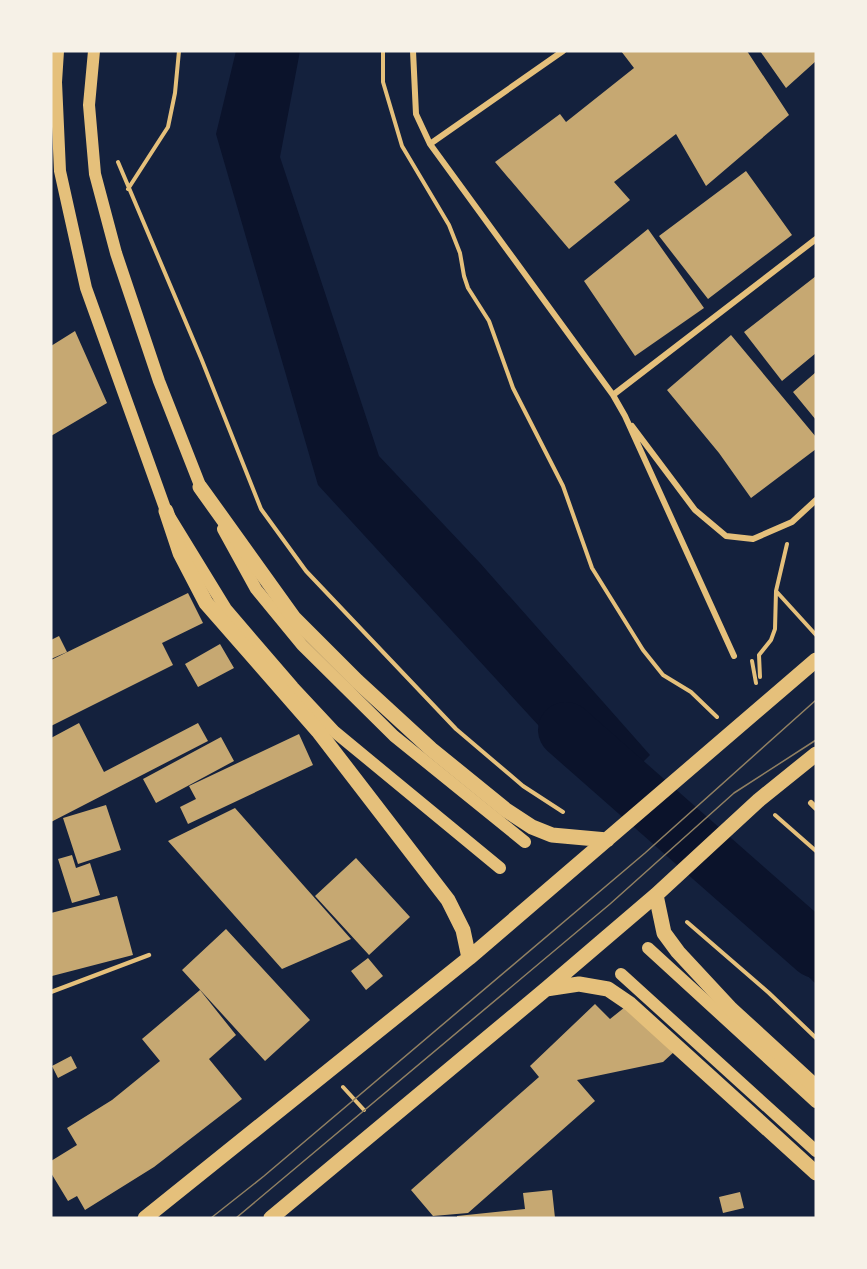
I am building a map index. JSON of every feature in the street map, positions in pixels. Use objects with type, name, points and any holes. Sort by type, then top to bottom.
[{"type":"main road","points":[[58,51],[55,172],[86,288],[180,553],[206,603],[318,731],[448,900],[463,930],[469,958]]},
{"type":"main road","points":[[94,51],[89,105],[95,174],[116,253],[152,359],[200,487],[256,589],[302,645],[394,736],[525,842]]},
{"type":"main road","points":[[200,487],[294,618],[357,681],[431,748],[506,810],[532,827],[552,835],[609,838]]},
{"type":"main road","points":[[166,511],[226,609],[335,732],[500,868]]},
{"type":"main road","points":[[145,1218],[469,958],[816,660]]},
{"type":"main road","points":[[271,1218],[546,989],[658,893],[757,802],[816,754]]},
{"type":"main road","points":[[658,893],[664,933],[678,952],[731,1009],[816,1087]]},
{"type":"main road","points":[[648,948],[816,1102]]},
{"type":"main road","points":[[621,974],[816,1151]]},
{"type":"main road","points":[[546,989],[579,984],[608,989],[630,1004],[816,1173]]},
{"type":"street","points":[[413,51],[416,114],[430,144],[613,395],[625,416],[734,656]]},
{"type":"street","points":[[430,144],[563,51]]},
{"type":"street","points":[[613,395],[816,239]]},
{"type":"street","points":[[625,416],[695,510],[726,536],[753,540],[792,522],[816,500]]},
{"type":"lane","points":[[51,992],[149,956]]},
{"type":"path","points":[[128,190],[168,127],[175,93],[179,51]]},
{"type":"path","points":[[117,161],[201,358],[261,509],[306,571],[456,729],[523,786],[566,814]]},
{"type":"path","points":[[437,204],[449,225],[460,253],[468,288],[489,321],[513,388],[562,486],[592,568],[643,650],[663,675],[691,692],[732,732]]},
{"type":"path","points":[[762,706],[759,655],[771,640],[775,629],[776,591],[792,522]]},
{"type":"path","points":[[776,591],[816,635]]},
{"type":"path","points":[[757,802],[816,851]]},
{"type":"path","points":[[658,893],[770,993],[816,1038]]},
{"type":"path","points":[[329,1070],[379,1128]]},
{"type":"water","points":[[236,51],[300,51],[280,157],[379,456],[480,563],[650,755],[606,799],[318,485],[216,134]]},
{"type":"water","points":[[751,863],[816,913],[816,984],[718,889]]},
{"type":"building","points":[[621,51],[747,51],[789,115],[706,186],[676,134],[614,182],[630,200],[569,249],[495,162],[560,114],[566,122],[634,68]]},
{"type":"building","points":[[760,51],[816,51],[816,61],[786,88]]},
{"type":"building","points":[[746,171],[792,235],[708,299],[659,236]]},
{"type":"building","points":[[648,229],[704,308],[635,356],[584,281]]},
{"type":"building","points":[[816,276],[816,353],[782,381],[744,332]]},
{"type":"building","points":[[75,331],[107,403],[51,436],[51,346]]},
{"type":"building","points":[[731,335],[816,437],[816,449],[751,498],[719,453],[667,390]]},
{"type":"building","points":[[816,372],[816,420],[793,392]]},
{"type":"building","points":[[188,593],[203,623],[162,643],[173,665],[51,726],[51,660]]},
{"type":"building","points":[[59,636],[67,652],[51,659],[51,640]]},
{"type":"building","points":[[220,644],[234,668],[198,687],[185,664]]},
{"type":"building","points":[[79,723],[104,772],[198,723],[208,741],[51,822],[51,738]]},
{"type":"building","points":[[299,734],[313,765],[188,824],[180,807],[196,799],[189,786]]},
{"type":"building","points":[[221,737],[234,761],[156,803],[143,779]]},
{"type":"building","points":[[106,805],[121,850],[78,864],[63,818]]},
{"type":"building","points":[[235,808],[351,939],[282,969],[168,841]]},
{"type":"building","points":[[72,855],[76,868],[90,863],[100,895],[72,903],[58,859]]},
{"type":"building","points":[[356,858],[410,917],[369,955],[315,896]]},
{"type":"building","points":[[117,896],[133,955],[52,976],[51,913]]},
{"type":"building","points":[[226,929],[310,1020],[265,1061],[182,970]]},
{"type":"building","points":[[368,958],[383,976],[366,990],[351,971]]},
{"type":"building","points":[[200,990],[236,1035],[209,1059],[242,1099],[154,1167],[85,1210],[77,1196],[68,1201],[51,1173],[51,1161],[77,1145],[67,1128],[112,1100],[160,1061],[142,1039]]},
{"type":"building","points":[[595,1004],[610,1019],[625,1007],[675,1051],[663,1062],[577,1080],[595,1101],[468,1213],[433,1216],[411,1190],[539,1077],[530,1066]]},
{"type":"building","points":[[71,1056],[77,1068],[58,1078],[52,1066]]},
{"type":"building","points":[[552,1190],[555,1218],[457,1218],[457,1216],[525,1209],[523,1193]]},
{"type":"building","points":[[740,1192],[744,1208],[723,1213],[719,1197]]},
{"type":"waterway","points":[[566,730],[816,950]]},
{"type":"tram line","points":[[211,1218],[264,1176],[645,853],[816,700]]},
{"type":"tram line","points":[[236,1218],[610,904],[734,793],[816,740]]}]
